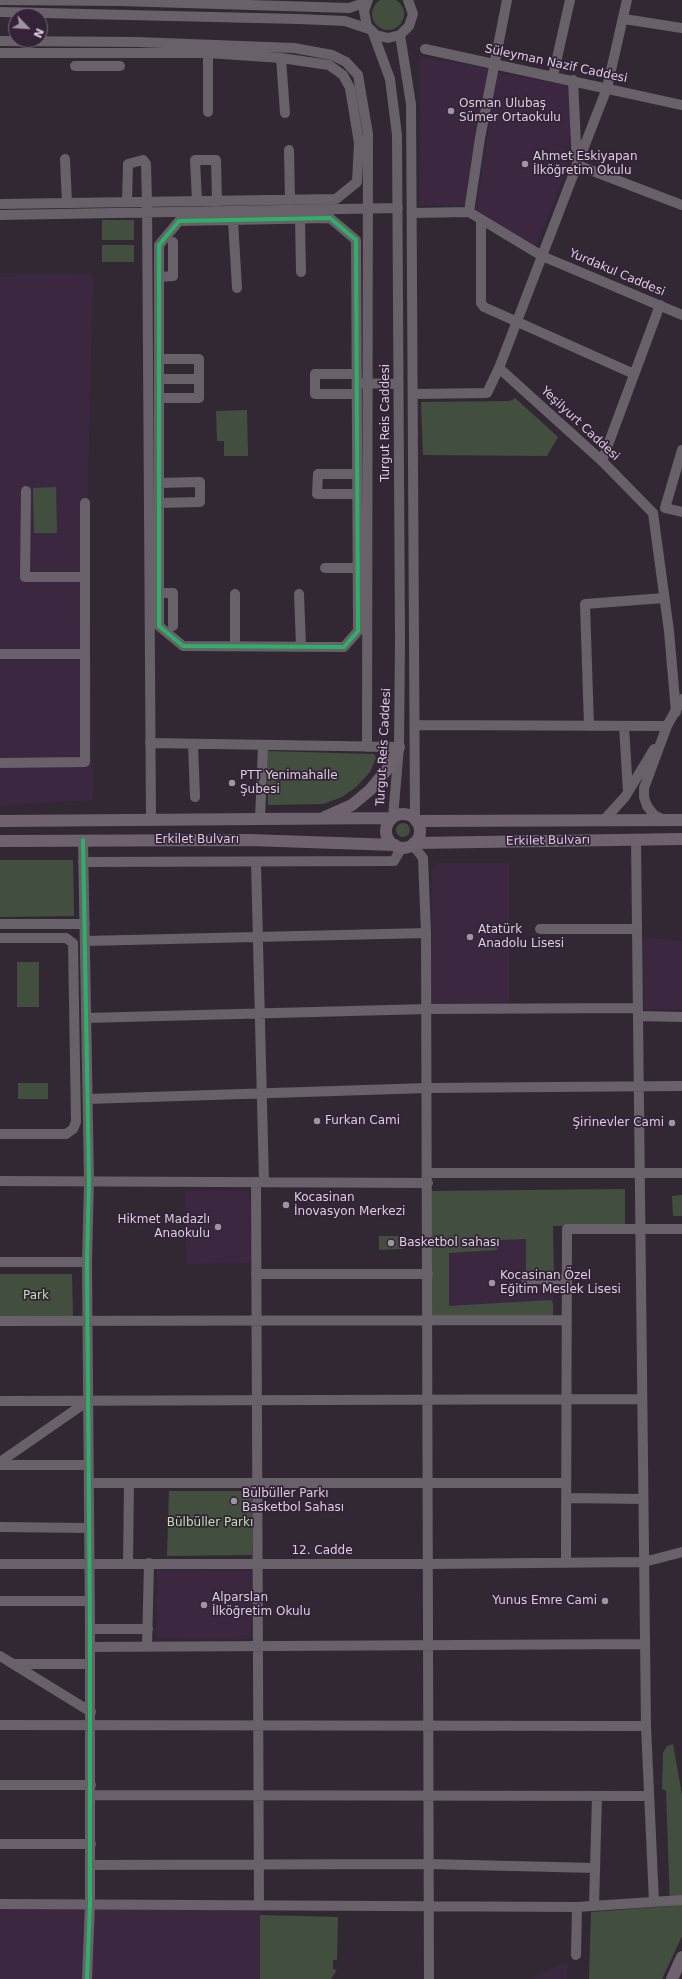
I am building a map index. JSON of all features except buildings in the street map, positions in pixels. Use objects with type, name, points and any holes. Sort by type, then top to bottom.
[{"type":"main road","points":[[319,819],[341,811],[370,790],[389,767],[399,747]]},
{"type":"main road","points":[[403,814],[416,820],[419,831],[406,845],[389,840],[386,833],[387,825],[392,818],[403,814]]},
{"type":"main road","name":"Erkilet Bulvarı","points":[[0,821],[392,818]]},
{"type":"main road","name":"Erkilet Bulvarı","points":[[416,820],[682,820]]},
{"type":"main road","name":"Erkilet Bulvarı","points":[[0,841],[282,841],[406,845],[682,839]]},
{"type":"main road","points":[[672,1979],[682,1957]]},
{"type":"street","points":[[0,0],[166,1],[349,8],[368,1]]},
{"type":"street","points":[[0,12],[299,19],[345,22],[371,31],[385,38],[400,35],[408,29],[412,20],[412,10],[409,0]]},
{"type":"street","points":[[412,213],[469,212],[480,138],[496,64],[507,0]]},
{"type":"street","points":[[552,76],[570,0]]},
{"type":"street","points":[[413,394],[486,393],[499,368],[607,88],[624,19],[627,0]]},
{"type":"street","name":"Turgut Reis Caddesi","points":[[368,1],[364,17],[386,65],[395,107],[397,135],[399,747],[392,818]]},
{"type":"street","points":[[624,19],[682,28]]},
{"type":"street","points":[[400,35],[411,104],[416,820]]},
{"type":"street","points":[[0,41],[137,42],[294,48],[325,53],[339,58],[350,66],[358,75],[368,134],[367,208],[360,380],[357,394],[358,631],[344,647],[183,646],[159,626],[159,245],[179,221],[330,218],[356,240],[360,380],[368,747]]},
{"type":"street","name":"Süleyman Nazif Caddesi","points":[[425,49],[573,80],[682,105]]},
{"type":"street","points":[[0,53],[208,53],[281,58],[329,65],[342,75],[352,93],[359,143],[357,182],[336,199],[0,204]]},
{"type":"street","points":[[97,53],[97,66]]},
{"type":"street","points":[[208,53],[208,112]]},
{"type":"street","points":[[281,58],[285,113]]},
{"type":"street","points":[[75,66],[120,66]]},
{"type":"street","points":[[573,80],[577,165]]},
{"type":"street","points":[[289,150],[290,200]]},
{"type":"street","points":[[65,160],[67,203]]},
{"type":"street","points":[[127,202],[128,164],[143,160],[146,164],[147,201],[150,820]]},
{"type":"street","points":[[197,201],[195,160],[216,160],[217,201]]},
{"type":"street","points":[[577,165],[682,205]]},
{"type":"street","points":[[0,215],[398,208]]},
{"type":"street","name":"Yurdakul Caddesi","points":[[469,212],[542,256],[682,315]]},
{"type":"street","points":[[300,218],[301,272]]},
{"type":"street","points":[[233,220],[237,288]]},
{"type":"street","points":[[481,220],[481,303],[487,309],[516,323],[634,374]]},
{"type":"street","points":[[159,277],[173,276],[173,242]]},
{"type":"street","points":[[602,461],[660,305]]},
{"type":"street","points":[[159,359],[199,359],[199,398],[159,398]]},
{"type":"street","name":"Yeşilyurt Caddesi","points":[[499,368],[602,461],[653,513]]},
{"type":"street","points":[[357,394],[315,394],[315,374],[398,384]]},
{"type":"street","points":[[159,379],[199,379]]},
{"type":"street","points":[[665,508],[682,450]]},
{"type":"street","points":[[357,474],[318,474],[318,494],[357,494]]},
{"type":"street","points":[[159,483],[200,482],[200,502],[159,503]]},
{"type":"street","points":[[26,491],[25,577],[85,577]]},
{"type":"street","points":[[0,763],[85,762],[85,503]]},
{"type":"street","points":[[676,712],[653,513],[665,508],[682,512]]},
{"type":"street","points":[[324,568],[358,568]]},
{"type":"street","points":[[159,594],[173,593],[173,626]]},
{"type":"street","points":[[235,594],[235,646]]},
{"type":"street","points":[[299,594],[300,646]]},
{"type":"street","points":[[590,726],[585,604],[664,598]]},
{"type":"street","points":[[0,654],[85,654]]},
{"type":"street","points":[[604,821],[619,805],[628,792],[676,712],[682,699]]},
{"type":"street","points":[[415,725],[667,726]]},
{"type":"street","points":[[624,726],[628,792]]},
{"type":"street","points":[[664,820],[650,811],[645,801],[644,793],[645,784],[667,726]]},
{"type":"street","points":[[150,743],[399,747]]},
{"type":"street","points":[[193,744],[195,797]]},
{"type":"street","points":[[260,820],[263,745]]},
{"type":"street","points":[[636,839],[646,1726],[654,1902]]},
{"type":"street","points":[[83,840],[89,1182],[87,1321],[91,1712],[90,1904],[87,1979]]},
{"type":"street","points":[[83,862],[394,861],[406,845],[423,858],[427,1009],[429,1320],[430,1979]]},
{"type":"street","points":[[256,862],[261,1094],[260,1182],[256,1274],[259,1905]]},
{"type":"street","points":[[0,924],[85,924]]},
{"type":"street","points":[[540,929],[637,929]]},
{"type":"street","points":[[85,941],[426,933]]},
{"type":"street","points":[[0,938],[66,938],[73,942],[76,1114],[75,1127],[66,1134],[0,1134]]},
{"type":"street","points":[[86,1018],[427,1009],[638,1012],[682,1017]]},
{"type":"street","points":[[88,1099],[427,1088],[682,1086]]},
{"type":"street","points":[[0,1181],[260,1182],[640,1172],[682,1173]]},
{"type":"street","points":[[566,1563],[566,1229],[682,1229]]},
{"type":"street","points":[[0,1262],[87,1262]]},
{"type":"street","points":[[256,1274],[428,1274]]},
{"type":"street","points":[[526,1279],[566,1279]]},
{"type":"street","points":[[0,1322],[566,1320]]},
{"type":"street","points":[[0,1401],[429,1401],[642,1399]]},
{"type":"street","points":[[0,1463],[88,1401]]},
{"type":"street","points":[[0,1463],[88,1465]]},
{"type":"street","points":[[89,1483],[566,1483]]},
{"type":"street","points":[[128,1563],[129,1483]]},
{"type":"street","points":[[566,1498],[643,1498]]},
{"type":"street","points":[[0,1527],[89,1528]]},
{"type":"street","name":"12. Cadde","points":[[0,1564],[429,1564],[644,1562],[682,1552]]},
{"type":"street","points":[[147,1646],[149,1564]]},
{"type":"street","points":[[0,1601],[90,1601]]},
{"type":"street","points":[[90,1629],[148,1628]]},
{"type":"street","points":[[90,1647],[645,1644]]},
{"type":"street","points":[[0,1656],[91,1712]]},
{"type":"street","points":[[0,1664],[90,1664]]},
{"type":"street","points":[[0,1726],[646,1726]]},
{"type":"street","points":[[0,1785],[90,1790],[258,1795],[649,1796]]},
{"type":"street","points":[[594,1906],[597,1796]]},
{"type":"street","points":[[0,1844],[90,1844]]},
{"type":"street","points":[[90,1865],[429,1864],[595,1868]]},
{"type":"street","points":[[0,1904],[577,1907],[682,1900]]},
{"type":"street","points":[[576,1955],[577,1907]]},
{"type":"shaded area","name":"Osman Ulubaş Sümer Ortaokulu","points":[[420,57],[490,69],[467,205],[419,206]]},
{"type":"shaded area","name":"Ahmet Eskiyapan İlköğretim Okulu","points":[[497,73],[573,86],[567,171],[534,251],[476,210]]},
{"type":"shaded area","points":[[0,273],[93,274],[88,483],[93,800],[0,805]]},
{"type":"shaded area","name":"Atatürk Anadolu Lisesi","points":[[435,863],[509,863],[509,1008],[431,1006],[432,868]]},
{"type":"shaded area","points":[[643,937],[682,941],[682,1009],[644,1009]]},
{"type":"shaded area","name":"Kocasinan Özel Eğitim Meslek Lisesi","points":[[625,1189],[625,1225],[553,1226],[554,1317],[430,1318],[429,1191]]},
{"type":"shaded area","name":"Hikmet Madazlı Anaokulu","points":[[185,1191],[250,1191],[251,1263],[186,1264]]},
{"type":"shaded area","name":"Alparslan İlköğretim Okulu","points":[[157,1570],[252,1571],[251,1639],[156,1638]]},
{"type":"shaded area","points":[[262,1903],[262,1979],[0,1979],[0,1904]]},
{"type":"shaded area","points":[[567,1962],[567,1979],[528,1979]]},
{"type":"green space","points":[[385,-2],[391,-2],[400,2],[404,14],[400,26],[391,30],[385,30],[376,26],[372,17],[372,11],[376,2]]},
{"type":"green space","points":[[102,220],[134,220],[134,240],[102,240]]},
{"type":"green space","points":[[102,245],[134,245],[134,262],[102,262]]},
{"type":"green space","points":[[515,398],[558,437],[547,456],[423,455],[421,402],[510,401]]},
{"type":"green space","points":[[247,410],[248,456],[224,456],[224,441],[217,441],[216,411]]},
{"type":"green space","points":[[56,487],[57,533],[34,533],[33,488]]},
{"type":"green space","points":[[266,751],[374,754],[376,758],[370,772],[356,787],[342,797],[323,804],[268,805]]},
{"type":"green space","points":[[400,823],[406,823],[410,827],[410,833],[406,837],[400,837],[396,833],[396,827]]},
{"type":"green space","points":[[0,860],[73,860],[74,916],[0,917]]},
{"type":"green space","points":[[17,962],[39,962],[39,1007],[17,1007]]},
{"type":"green space","points":[[18,1083],[48,1083],[48,1099],[18,1099]]},
{"type":"green space","name":"Kocasinan Özel Eğitim Meslek Lisesi","points":[[625,1189],[625,1225],[553,1226],[554,1275],[526,1276],[526,1239],[498,1240],[497,1250],[449,1253],[449,1306],[551,1300],[553,1304],[553,1317],[430,1318],[429,1191]]},
{"type":"green space","points":[[682,1195],[682,1216],[673,1216],[672,1196]]},
{"type":"green space","name":"Basketbol sahası","points":[[379,1236],[403,1236],[403,1249],[379,1250]]},
{"type":"green space","name":"Park","points":[[0,1274],[72,1274],[73,1318],[0,1317]]},
{"type":"green space","name":"Bülbüller Parkı","points":[[169,1491],[252,1491],[252,1555],[167,1556]]},
{"type":"green space","points":[[673,1744],[682,1795],[682,1936],[662,1979],[589,1979],[591,1912],[670,1906],[666,1791],[662,1789],[663,1753],[667,1746]]},
{"type":"green space","points":[[260,1915],[338,1917],[337,1960],[333,1960],[333,1969],[337,1970],[331,1979],[260,1979]]},
{"type":"cycle path","points":[[330,218],[356,240],[358,631],[344,647],[183,646],[159,626],[159,245],[179,221],[330,218]]},
{"type":"cycle path","points":[[83,840],[89,1181],[87,1262],[90,1629],[90,1904],[87,1979]]},
{"type":"place","name":"Osman Ulubaş Sümer Ortaokulu","points":[[451,111]]},
{"type":"place","name":"Ahmet Eskiyapan İlköğretim Okulu","points":[[525,164]]},
{"type":"place","name":"PTT Yenimahalle Şubesi","points":[[232,783]]},
{"type":"place","name":"Atatürk Anadolu Lisesi","points":[[470,937]]},
{"type":"place","name":"Furkan Cami","points":[[317,1121]]},
{"type":"place","name":"Şirinevler Cami","points":[[672,1123]]},
{"type":"place","name":"Kocasinan İnovasyon Merkezi","points":[[286,1205]]},
{"type":"place","name":"Hikmet Madazlı Anaokulu","points":[[218,1227]]},
{"type":"place","name":"Basketbol sahası","points":[[391,1243]]},
{"type":"place","name":"Kocasinan Özel Eğitim Meslek Lisesi","points":[[492,1283]]},
{"type":"place","name":"Bülbüller Parkı Basketbol Sahası","points":[[234,1501]]},
{"type":"place","name":"Yunus Emre Cami","points":[[605,1601]]},
{"type":"place","name":"Alparslan İlköğretim Okulu","points":[[204,1605]]}]
